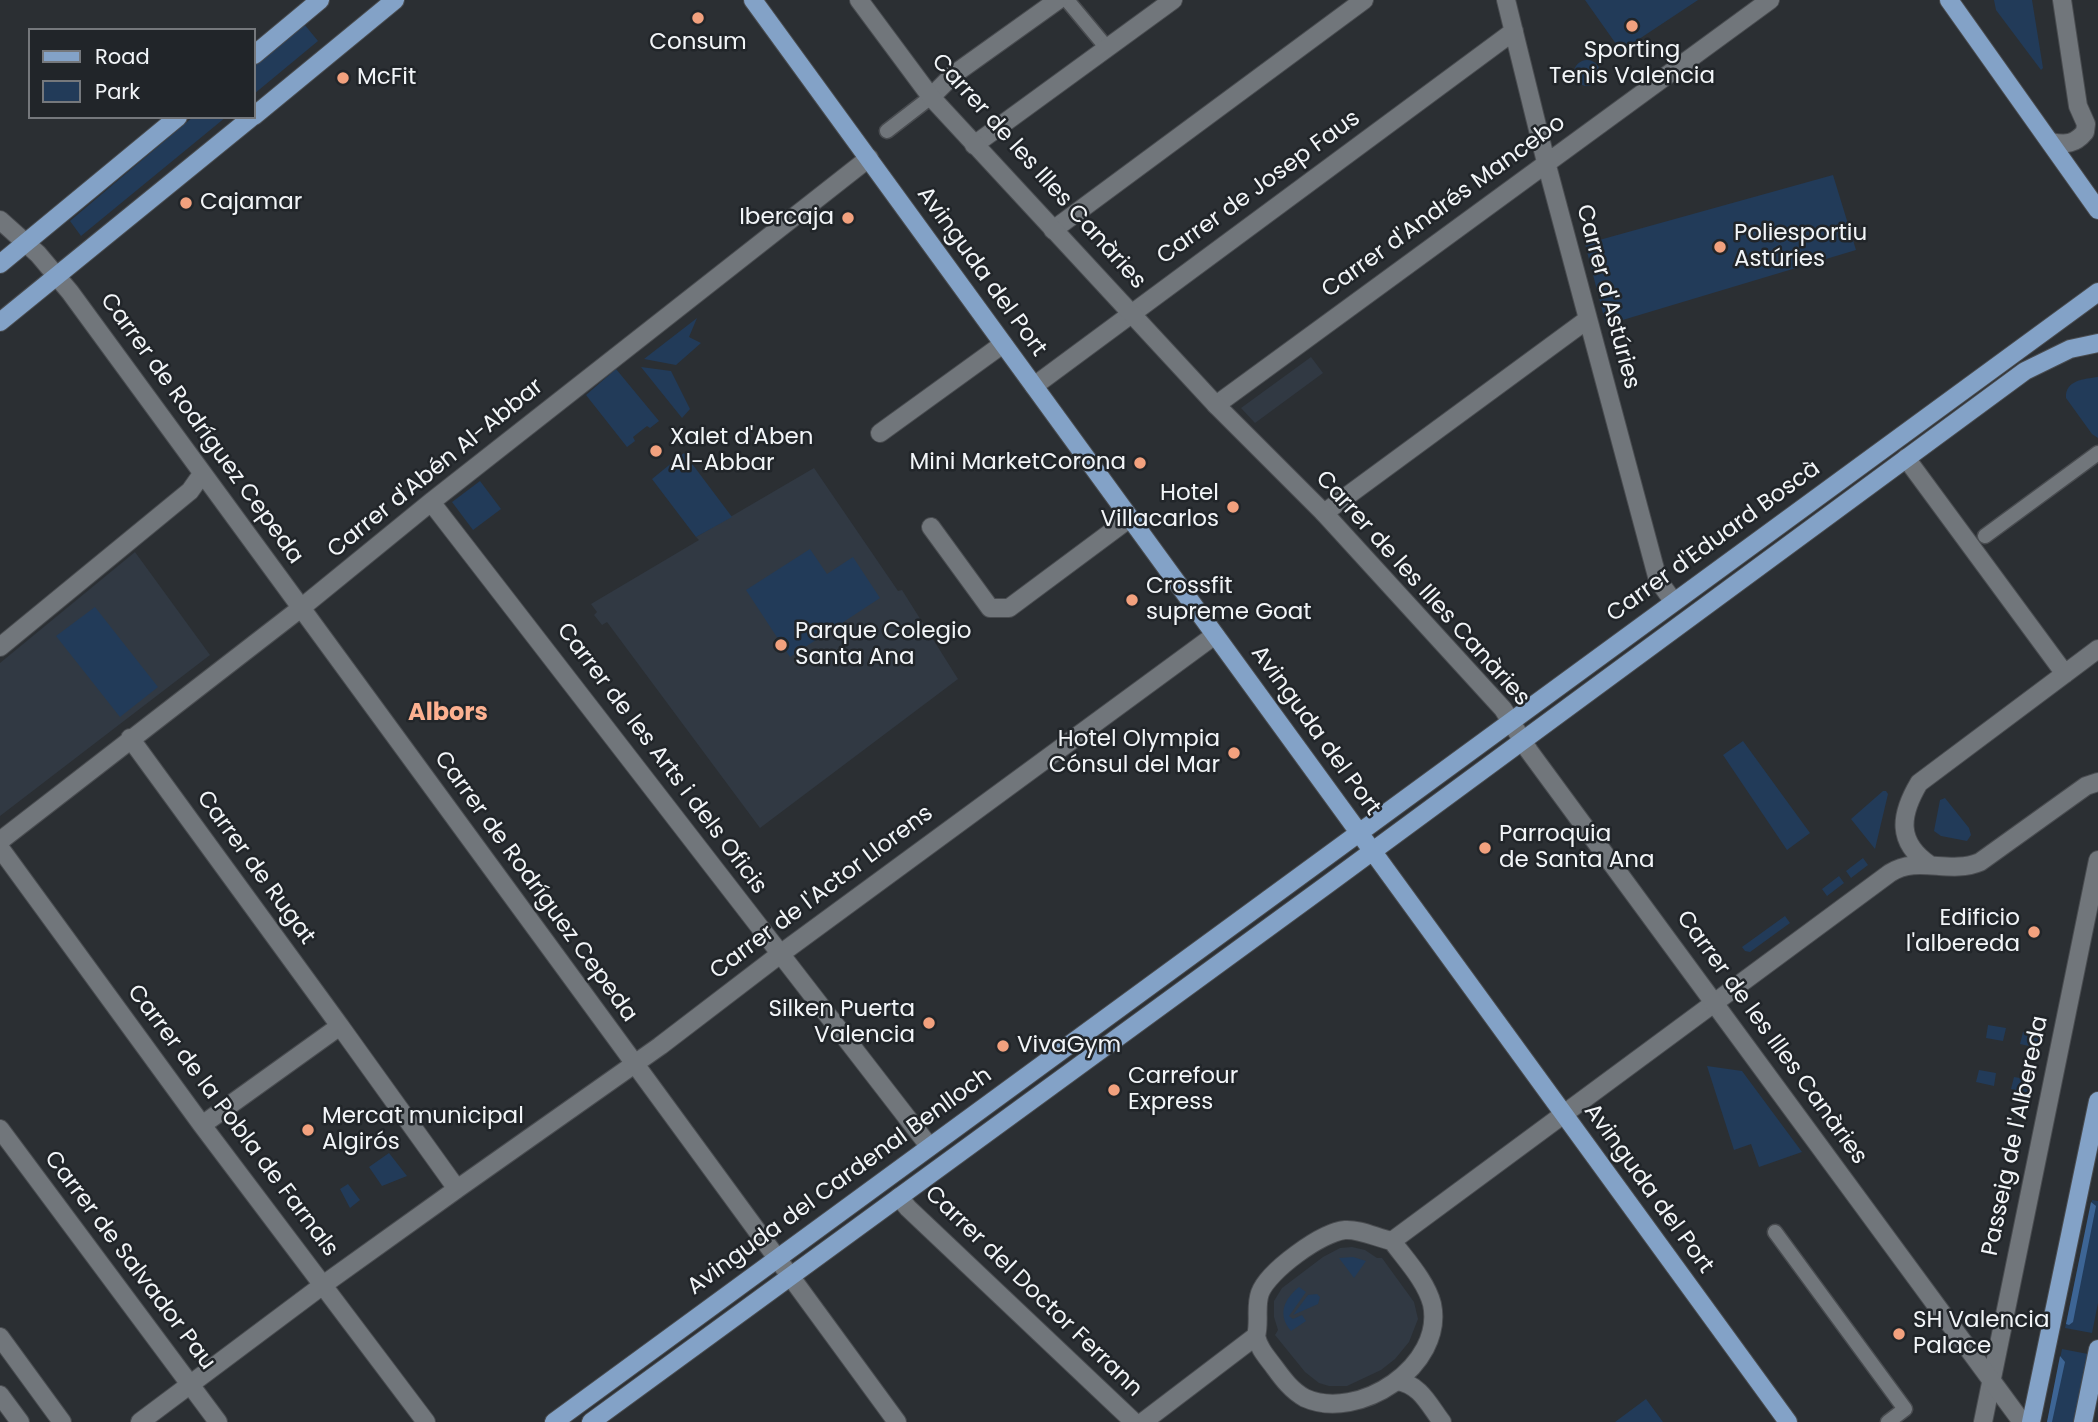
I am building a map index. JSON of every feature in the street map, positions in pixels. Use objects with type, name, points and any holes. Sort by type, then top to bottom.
[{"type":"main road","points":[[256,53],[320,0]]},
{"type":"main road","points":[[256,115],[395,0]]},
{"type":"main road","name":"Avinguda del Port","points":[[753,0],[1787,1422]]},
{"type":"main road","points":[[1951,1],[2098,210]]},
{"type":"main road","points":[[0,264],[176,119]]},
{"type":"main road","points":[[0,322],[251,119]]},
{"type":"main road","name":"Carrer d'Eduard Boscà","points":[[1359,834],[1673,601],[2098,292]]},
{"type":"main road","name":"Carrer d'Eduard Boscà","points":[[1373,850],[2025,371],[2070,349],[2098,343]]},
{"type":"main road","name":"Avinguda del Cardenal Benlloch","points":[[554,1422],[1359,834]]},
{"type":"main road","name":"Avinguda del Cardenal Benlloch","points":[[591,1422],[1373,850]]},
{"type":"main road","points":[[2031,1422],[2095,1142],[2098,1101]]},
{"type":"main road","points":[[2083,1422],[2098,1349]]},
{"type":"street","name":"Carrer de les Illes Canàries","points":[[859,0],[931,97],[974,145],[1216,405],[1324,513],[1503,709],[2022,1422]]},
{"type":"street","points":[[887,131],[931,97],[953,75],[1058,0]]},
{"type":"street","points":[[1067,0],[1107,48]]},
{"type":"street","points":[[974,145],[1173,0]]},
{"type":"street","points":[[1053,230],[1364,0]]},
{"type":"street","name":"Carrer d'Astúries","points":[[1506,0],[1545,162],[1658,580],[1673,601]]},
{"type":"street","name":"Carrer d'Andrés Mancebo","points":[[1216,405],[1770,0]]},
{"type":"street","points":[[2051,142],[2062,145],[2073,142],[2092,128],[2077,97],[2062,0]]},
{"type":"street","name":"Carrer de Josep Faus","points":[[1034,386],[1514,31]]},
{"type":"street","name":"Carrer d'Abén Al-Abbar","points":[[0,841],[130,738],[302,608],[431,502],[869,158]]},
{"type":"street","name":"Carrer de Rodríguez Cepeda","points":[[0,220],[56,275],[897,1422]]},
{"type":"street","points":[[1324,513],[1588,319]]},
{"type":"street","points":[[880,433],[1003,344]]},
{"type":"street","points":[[1985,536],[2098,453]]},
{"type":"street","points":[[1906,458],[2065,674]]},
{"type":"street","points":[[0,647],[190,491],[202,474]]},
{"type":"street","name":"Carrer de les Arts i dels Oficis","points":[[431,502],[929,1146]]},
{"type":"street","points":[[931,527],[990,608],[1009,608],[1130,518]]},
{"type":"street","name":"Carrer de l'Actor Llorens","points":[[140,1422],[323,1285],[634,1063],[1215,635]]},
{"type":"street","points":[[1930,865],[1911,850],[1904,836],[1908,805],[1919,783],[2098,649]]},
{"type":"street","name":"Carrer de Rugat","points":[[130,738],[457,1189]]},
{"type":"street","points":[[1392,1241],[1899,867],[1930,865],[1955,869],[1980,862],[2094,781]]},
{"type":"street","name":"Carrer de la Pobla de Farnals","points":[[0,848],[202,1125],[426,1422]]},
{"type":"street","name":"Passeig de l'Albereda","points":[[1983,1422],[2098,860]]},
{"type":"street","points":[[202,1125],[340,1026]]},
{"type":"street","name":"Carrer de Salvador Pau","points":[[0,1129],[218,1422]]},
{"type":"street","name":"Carrer del Doctor Ferrann","points":[[899,1197],[1134,1422]]},
{"type":"street","points":[[1347,1230],[1392,1241],[1426,1290],[1431,1302],[1434,1320],[1427,1348],[1417,1363],[1397,1381],[1367,1398],[1338,1405],[1314,1401],[1296,1392],[1258,1346],[1258,1302],[1266,1282],[1323,1237],[1347,1230]]},
{"type":"street","points":[[1775,1232],[1905,1409],[1888,1422]]},
{"type":"street","points":[[1143,1422],[1256,1336]]},
{"type":"street","points":[[0,1337],[62,1422]]},
{"type":"street","points":[[1397,1381],[1416,1387],[1442,1422]]},
{"type":"street","points":[[0,1395],[20,1422]]},
{"type":"shaded area","points":[[1311,357],[1323,373],[1255,423],[1241,408]]},
{"type":"shaded area","name":"Parque Colegio Santa Ana","points":[[814,468],[898,591],[902,590],[958,679],[760,828],[607,622],[602,625],[594,615],[597,612],[591,604],[699,540],[696,537]]},
{"type":"shaded area","points":[[135,552],[210,655],[0,816],[0,663]]},
{"type":"shaded area","points":[[2091,1202],[2096,1206],[2073,1322],[2069,1325],[2066,1324]]},
{"type":"shaded area","points":[[1352,1247],[1382,1258],[1414,1302],[1418,1319],[1409,1342],[1395,1359],[1381,1370],[1347,1386],[1329,1386],[1319,1383],[1305,1372],[1275,1335],[1278,1330],[1274,1317],[1274,1301],[1282,1288],[1323,1257],[1340,1248]]},
{"type":"shaded area","points":[[2060,1356],[2065,1362],[2052,1422],[2047,1422]]},
{"type":"green space","name":"Sporting Tenis Valencia","points":[[1585,0],[1698,0],[1621,51]]},
{"type":"green space","points":[[1994,0],[2032,0],[2043,68],[2041,70],[1996,10]]},
{"type":"green space","points":[[304,24],[318,41],[256,92],[256,64]]},
{"type":"green space","points":[[1587,60],[1596,64],[1600,73],[1596,82],[1587,86],[1578,82],[1574,73],[1578,64]]},
{"type":"green space","points":[[191,119],[224,119],[81,236],[70,221]]},
{"type":"green space","name":"Poliesportiu Astúries","points":[[1833,175],[1856,250],[1606,325],[1585,244]]},
{"type":"green space","points":[[697,318],[689,337],[701,343],[676,365],[644,359]]},
{"type":"green space","points":[[641,367],[671,371],[690,409],[682,418]]},
{"type":"green space","points":[[616,369],[659,421],[633,437],[635,441],[627,447],[586,395]]},
{"type":"green space","points":[[2098,377],[2098,438],[2092,434],[2066,398],[2072,384]]},
{"type":"green space","points":[[684,453],[732,517],[696,537],[652,479]]},
{"type":"green space","points":[[480,481],[501,509],[473,530],[452,502]]},
{"type":"green space","points":[[810,549],[827,574],[853,557],[880,598],[790,657],[746,590]]},
{"type":"green space","points":[[95,607],[158,687],[120,717],[56,636]]},
{"type":"green space","points":[[1743,741],[1810,833],[1787,850],[1723,755]]},
{"type":"green space","points":[[1883,791],[1888,794],[1875,849],[1851,819]]},
{"type":"green space","points":[[1945,798],[1969,828],[1971,835],[1967,841],[1941,836],[1934,831],[1940,800]]},
{"type":"green space","points":[[1863,858],[1868,865],[1851,878],[1846,871]]},
{"type":"green space","points":[[1839,876],[1844,883],[1827,896],[1822,889]]},
{"type":"green space","points":[[1785,916],[1790,923],[1750,952],[1745,951],[1742,947]]},
{"type":"green space","points":[[1988,1025],[2006,1028],[2003,1041],[1986,1038]]},
{"type":"green space","points":[[2023,1032],[2040,1035],[2038,1048],[2020,1044]]},
{"type":"green space","points":[[1707,1066],[1742,1071],[1802,1152],[1759,1167],[1751,1144],[1734,1150]]},
{"type":"green space","points":[[1979,1070],[1996,1073],[1994,1086],[1976,1082]]},
{"type":"green space","points":[[2014,1077],[2031,1080],[2029,1093],[2011,1089]]},
{"type":"green space","points":[[389,1153],[407,1176],[382,1186],[369,1167]]},
{"type":"green space","points":[[348,1184],[360,1200],[350,1208],[340,1189]]},
{"type":"green space","points":[[2092,1200],[2098,1201],[2098,1303],[2092,1333],[2065,1328]]},
{"type":"green space","points":[[1353,1257],[1366,1261],[1354,1278],[1339,1258]]},
{"type":"green space","points":[[1299,1287],[1306,1292],[1289,1316],[1293,1319],[1302,1315],[1306,1321],[1291,1331],[1283,1313],[1289,1297]]},
{"type":"green space","points":[[1317,1294],[1320,1297],[1318,1304],[1293,1315],[1308,1295]]},
{"type":"green space","points":[[2062,1349],[2088,1354],[2074,1422],[2047,1422]]},
{"type":"green space","points":[[1646,1399],[1663,1422],[1615,1422]]},
{"type":"place","name":"Consum","points":[[698,18]]},
{"type":"place","name":"Sporting Tenis Valencia","points":[[1632,26]]},
{"type":"place","name":"McFit","points":[[343,78]]},
{"type":"place","name":"Cajamar","points":[[186,203]]},
{"type":"place","name":"Ibercaja","points":[[848,218]]},
{"type":"place","name":"Poliesportiu Astúries","points":[[1720,247]]},
{"type":"place","name":"Xalet d'Aben Al-Abbar","points":[[656,451]]},
{"type":"place","name":"Mini MarketCorona","points":[[1140,463]]},
{"type":"place","name":"Hotel Villacarlos","points":[[1233,507]]},
{"type":"place","name":"Crossfit supreme Goat","points":[[1132,600]]},
{"type":"place","name":"Parque Colegio Santa Ana","points":[[781,645]]},
{"type":"place","name":"Hotel Olympia Cónsul del Mar","points":[[1234,753]]},
{"type":"place","name":"Parroquia de Santa Ana","points":[[1485,848]]},
{"type":"place","name":"Edificio l'albereda","points":[[2034,932]]},
{"type":"place","name":"Silken Puerta Valencia","points":[[929,1023]]},
{"type":"place","name":"VivaGym","points":[[1003,1046]]},
{"type":"place","name":"Carrefour Express","points":[[1114,1090]]},
{"type":"place","name":"Mercat municipal Algirós","points":[[308,1130]]},
{"type":"place","name":"SH Valencia Palace","points":[[1899,1334]]},
{"type":"district","name":"Albors","points":[[448,714]]}]
